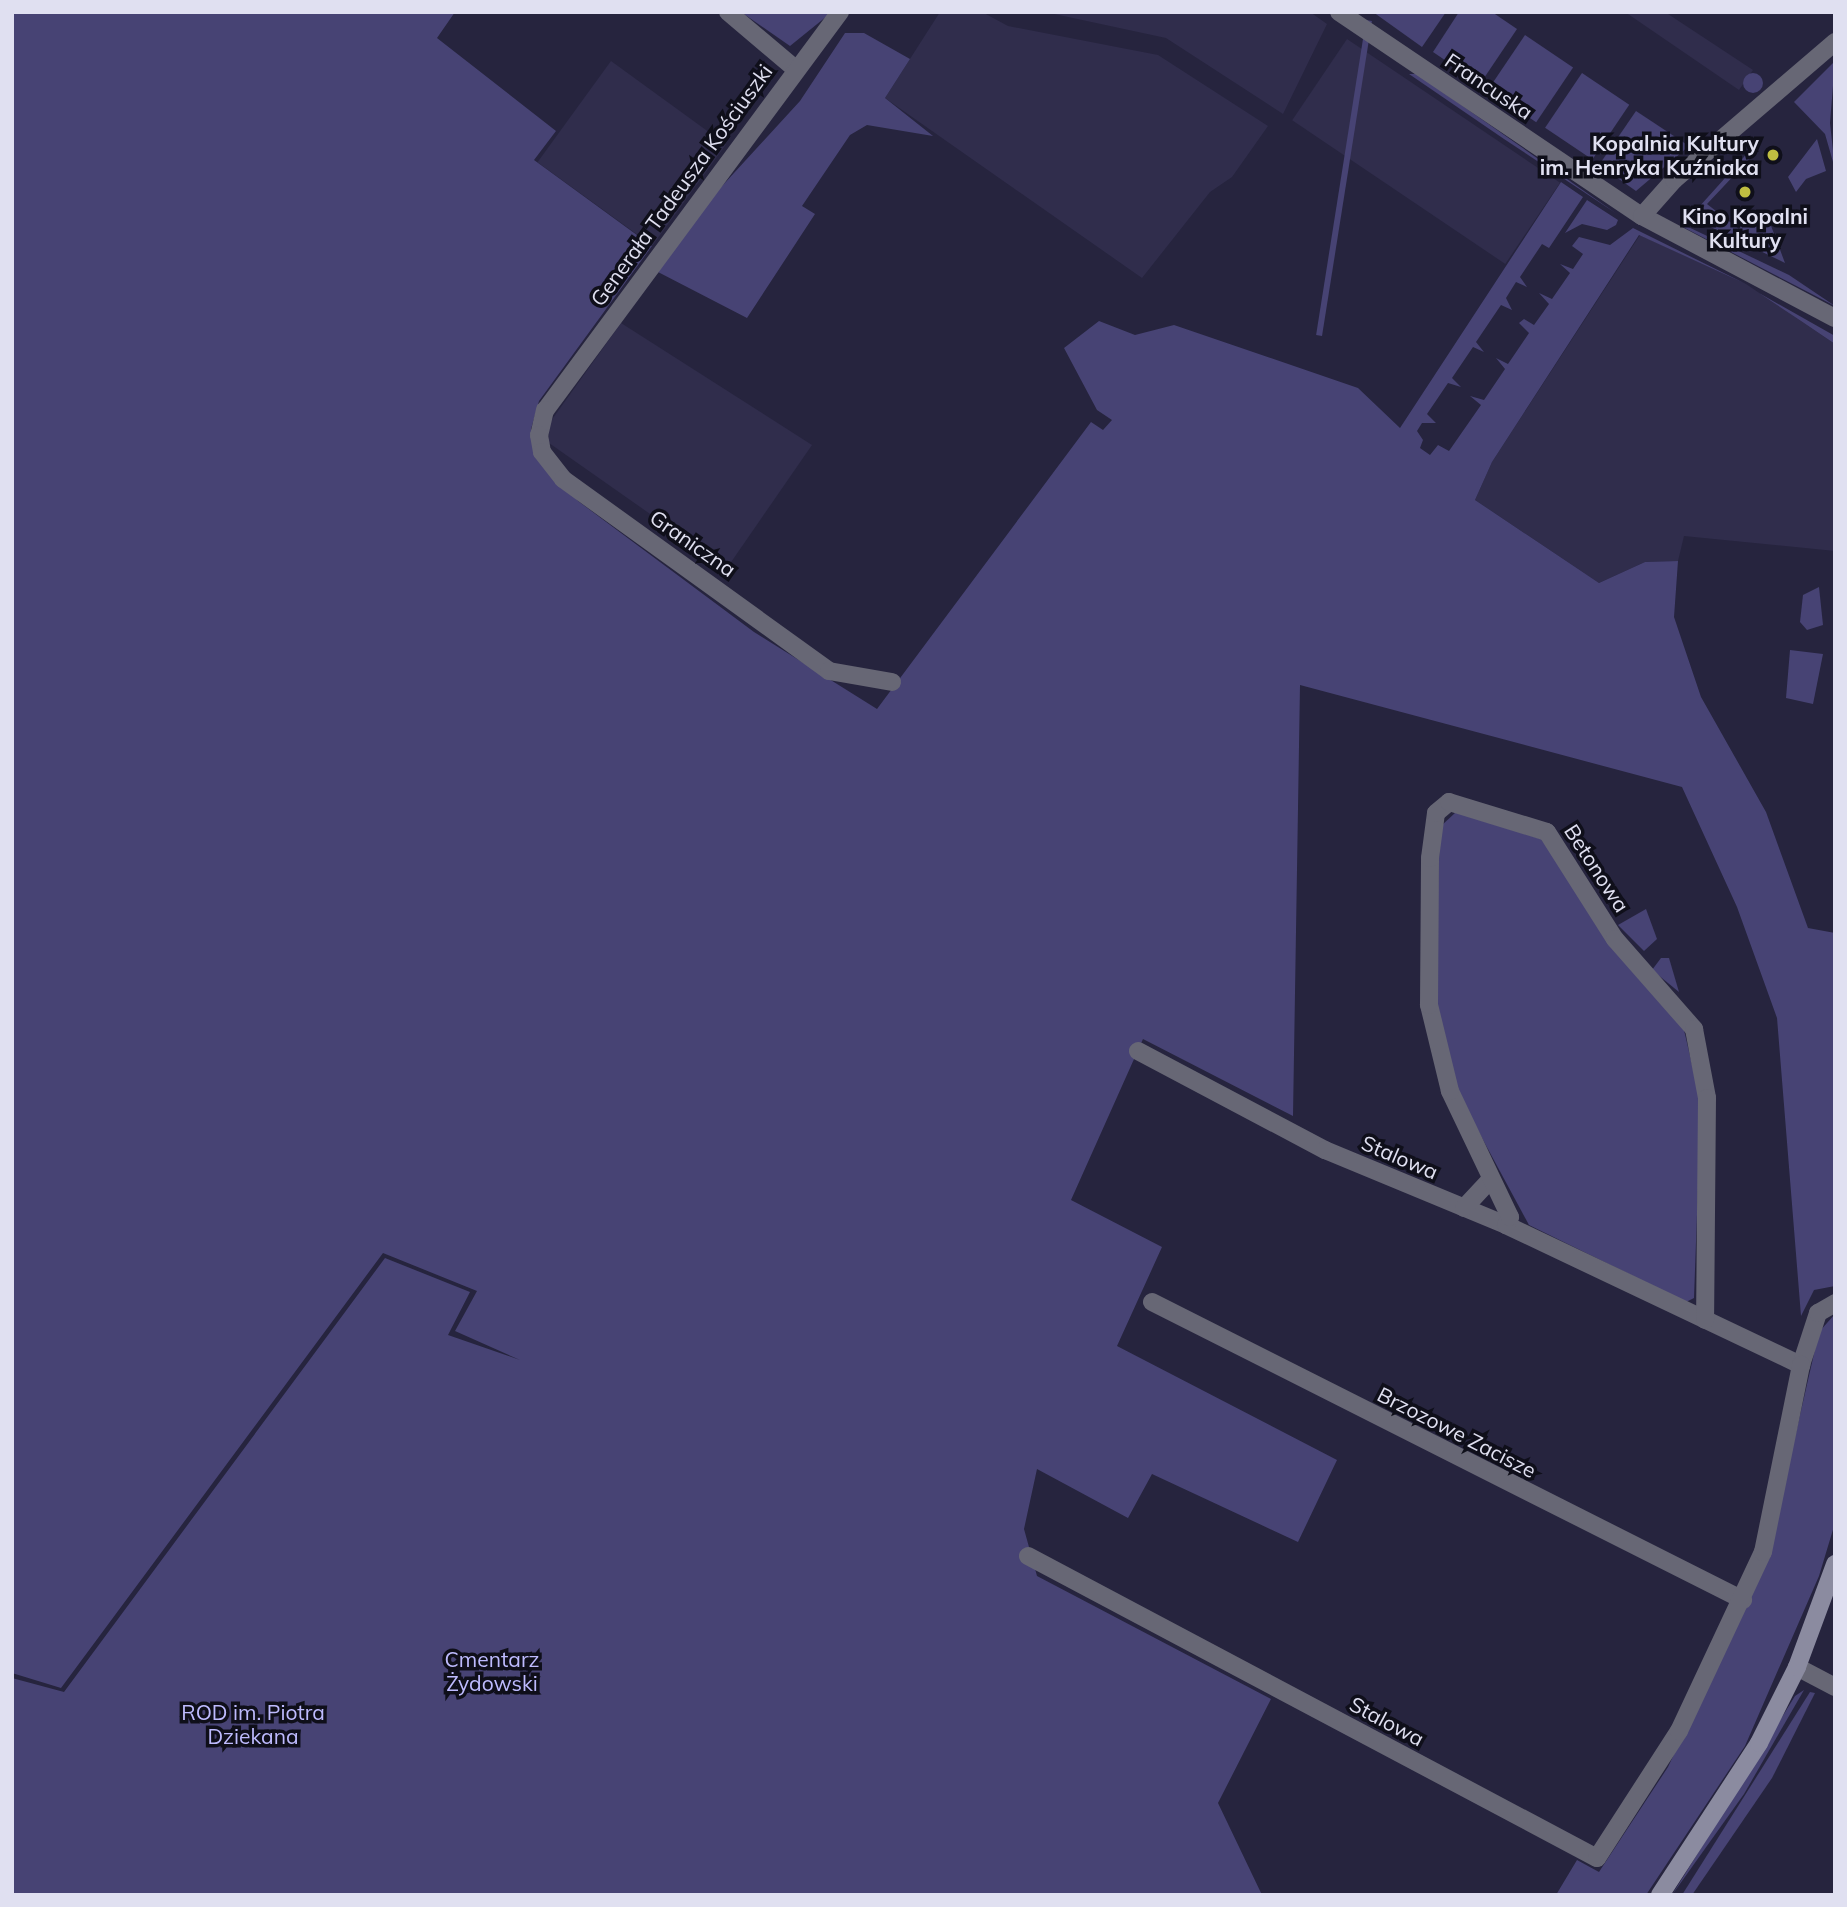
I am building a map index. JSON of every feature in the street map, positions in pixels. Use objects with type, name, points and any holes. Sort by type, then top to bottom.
[{"type":"street","points":[[728,12],[793,67]]},
{"type":"street","name":"Generała Tadeusza Kościuszki","points":[[562,387],[793,67],[839,12]]},
{"type":"street","name":"Francuska","points":[[1339,12],[1642,216],[1835,318]]},
{"type":"street","points":[[1642,216],[1674,180],[1835,42]]},
{"type":"street","name":"Graniczna","points":[[562,387],[539,435],[542,452],[563,479],[829,671],[892,682]]},
{"type":"street","name":"Betonowa","points":[[1506,1225],[1510,1217],[1490,1180],[1450,1091],[1429,1004],[1430,858],[1436,813],[1448,802],[1547,832],[1615,939],[1694,1029],[1707,1098],[1705,1320]]},
{"type":"street","name":"Stalowa","points":[[1138,1051],[1325,1150],[1506,1225],[1801,1365]]},
{"type":"street","points":[[1464,1208],[1490,1180]]},
{"type":"street","name":"Brzozowe Zacisze","points":[[1152,1302],[1743,1600]]},
{"type":"street","points":[[1743,1600],[1763,1552],[1801,1365],[1818,1313],[1835,1303]]},
{"type":"street","name":"Stalowa","points":[[1028,1556],[1597,1858],[1675,1737],[1743,1600]]},
{"type":"street","points":[[1660,1895],[1759,1744],[1797,1667],[1835,1564]]},
{"type":"street","points":[[1797,1667],[1835,1687]]},
{"type":"shaded area","points":[[940,12],[982,12],[1008,26],[1158,55],[1268,126],[1232,177],[1210,192],[1142,278],[885,98]]},
{"type":"shaded area","points":[[1045,12],[1310,12],[1327,24],[1283,114],[1166,38]]},
{"type":"shaded area","points":[[1625,12],[1665,12],[1753,70],[1739,90]]},
{"type":"shaded area","points":[[1347,39],[1560,183],[1505,264],[1292,120]]},
{"type":"shaded area","points":[[611,61],[726,144],[652,246],[538,162]]},
{"type":"shaded area","points":[[1640,235],[1746,284],[1835,344],[1835,551],[1684,536],[1678,561],[1645,562],[1599,583],[1475,500],[1492,462]]},
{"type":"shaded area","points":[[621,323],[812,445],[727,568],[549,443],[548,425]]},
{"type":"green space","points":[[12,12],[455,12],[437,38],[556,131],[534,160],[652,246],[539,401],[531,429],[538,453],[578,501],[754,632],[877,709],[1091,422],[1103,430],[1112,420],[1097,410],[1064,348],[1099,321],[1135,335],[1174,325],[1358,388],[1400,428],[1561,182],[1583,197],[1549,248],[1542,244],[1520,277],[1527,287],[1516,282],[1506,298],[1512,310],[1501,305],[1476,342],[1484,352],[1473,347],[1452,378],[1461,387],[1448,383],[1427,414],[1436,423],[1422,423],[1417,431],[1423,440],[1420,448],[1430,455],[1438,445],[1449,451],[1481,405],[1470,396],[1484,400],[1505,369],[1496,358],[1508,364],[1529,333],[1519,323],[1524,319],[1534,325],[1549,304],[1539,293],[1552,299],[1570,273],[1560,264],[1573,269],[1583,254],[1572,246],[1579,237],[1610,245],[1633,228],[1746,284],[1639,235],[1492,462],[1475,500],[1599,583],[1645,562],[1678,561],[1674,617],[1701,697],[1766,812],[1808,928],[1835,933],[1835,1286],[1814,1290],[1801,1316],[1777,1018],[1737,907],[1682,787],[1300,685],[1293,1116],[1143,1039],[1071,1200],[1162,1247],[1117,1346],[1337,1460],[1298,1542],[1152,1474],[1128,1518],[1037,1469],[1024,1529],[1037,1576],[1271,1699],[1218,1803],[1262,1895],[12,1895],[12,1678],[64,1692],[385,1258],[470,1292],[448,1335],[520,1360],[455,1331],[477,1291],[383,1253],[61,1688],[12,1673]]},
{"type":"green space","points":[[741,12],[832,12],[790,46]]},
{"type":"green space","points":[[1373,12],[1446,12],[1422,47]]},
{"type":"green space","points":[[1459,12],[1492,12],[1517,29],[1480,84],[1433,52]]},
{"type":"green space","points":[[1366,20],[1372,21],[1322,336],[1316,335]]},
{"type":"green space","points":[[845,33],[864,33],[910,59],[885,98],[933,136],[867,125],[850,135],[802,206],[815,214],[747,318],[658,272],[712,197],[800,101]]},
{"type":"green space","points":[[1525,35],[1573,67],[1536,122],[1488,90]]},
{"type":"green space","points":[[1835,61],[1830,123],[1835,169],[1825,134],[1794,102]]},
{"type":"green space","points":[[1582,73],[1629,105],[1592,160],[1545,128]]},
{"type":"green space","points":[[1753,73],[1760,76],[1763,83],[1760,90],[1753,93],[1746,90],[1743,83],[1746,76]]},
{"type":"green space","points":[[1409,74],[1417,74],[1617,214],[1504,139]]},
{"type":"green space","points":[[1636,111],[1689,146],[1636,191],[1599,165]]},
{"type":"green space","points":[[1817,139],[1826,171],[1806,179],[1796,192],[1788,177]]},
{"type":"green space","points":[[1752,148],[1756,152],[1707,204],[1739,229],[1751,214],[1761,222],[1767,215],[1785,263],[1690,217]]},
{"type":"green space","points":[[1587,200],[1618,220],[1616,225],[1607,230],[1582,224],[1565,233]]},
{"type":"green space","points":[[1682,224],[1789,275],[1835,306],[1681,226]]},
{"type":"green space","points":[[1759,293],[1835,336],[1835,344],[1801,321]]},
{"type":"green space","points":[[1819,587],[1823,625],[1807,630],[1800,622],[1803,595]]},
{"type":"green space","points":[[1790,650],[1823,654],[1813,704],[1786,698]]},
{"type":"green space","points":[[1456,812],[1541,839],[1684,1030],[1701,1103],[1694,1298],[1686,1302],[1529,1225],[1455,1088],[1439,1030],[1435,983],[1440,827]]},
{"type":"green space","points":[[1646,909],[1657,939],[1644,951],[1618,925]]},
{"type":"green space","points":[[1661,958],[1669,958],[1679,992],[1652,970]]},
{"type":"green space","points":[[1835,1314],[1835,1523],[1819,1576],[1745,1746],[1646,1895],[1556,1895],[1577,1860],[1599,1872],[1668,1767],[1768,1555],[1819,1332]]},
{"type":"green space","points":[[1804,1690],[1744,1794],[1672,1895],[1795,1696]]},
{"type":"green space","points":[[1810,1692],[1815,1693],[1772,1778],[1692,1895],[1682,1895]]},
{"type":"place","name":"Kopalnia Kultury im. Henryka Kuźniaka","points":[[1773,155]]},
{"type":"place","name":"Kino Kopalni Kultury","points":[[1745,192]]},
{"type":"park label","name":"Cmentarz Żydowski","points":[[492,1671]]},
{"type":"park label","name":"ROD im. Piotra Dziekana","points":[[253,1724]]}]
